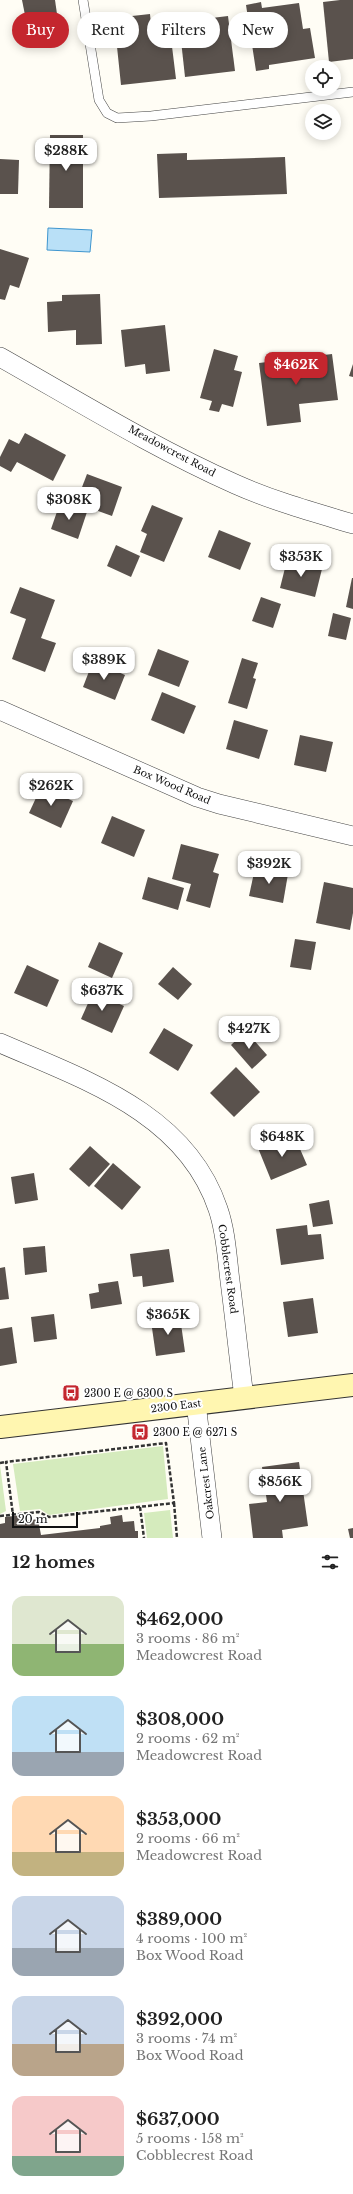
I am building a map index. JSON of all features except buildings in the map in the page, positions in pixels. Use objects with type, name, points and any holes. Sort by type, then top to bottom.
[{"type":"street","name":"Meadowcrest Road","points":[[0,357],[181,458],[236,484],[292,506],[353,524]]},
{"type":"street","name":"Box Wood Road","points":[[0,710],[197,797],[219,804],[353,836]]},
{"type":"street","name":"Cobblecrest Road","points":[[0,1043],[98,1086],[132,1105],[171,1135],[196,1165],[212,1194],[223,1228],[244,1398]]},
{"type":"street","name":"2300 East","points":[[0,1427],[353,1384]]},
{"type":"street","name":"Oakcrest Lane","points":[[196,1403],[212,1538]]},
{"type":"lane","points":[[83,0],[99,100],[107,113],[117,118],[158,115],[353,92]]},
{"type":"path","points":[[0,1463],[166,1443],[177,1538]]},
{"type":"path","points":[[6,1462],[13,1515]]},
{"type":"path","points":[[0,1516],[39,1512],[49,1517],[174,1503]]},
{"type":"path","points":[[140,1507],[144,1538]]},
{"type":"green space","points":[[163,1446],[168,1499],[49,1515],[40,1509],[20,1511],[13,1464]]},
{"type":"green space","points":[[0,1465],[6,1511],[0,1514]]},
{"type":"green space","points":[[170,1510],[173,1538],[147,1538],[144,1513]]},
{"type":"water","points":[[48,228],[92,230],[90,252],[47,250]]},
{"type":"place","name":"2300 E @ 6300 S","points":[[71,1393]]},
{"type":"place","name":"2300 E @ 6271 S","points":[[140,1432]]}]
